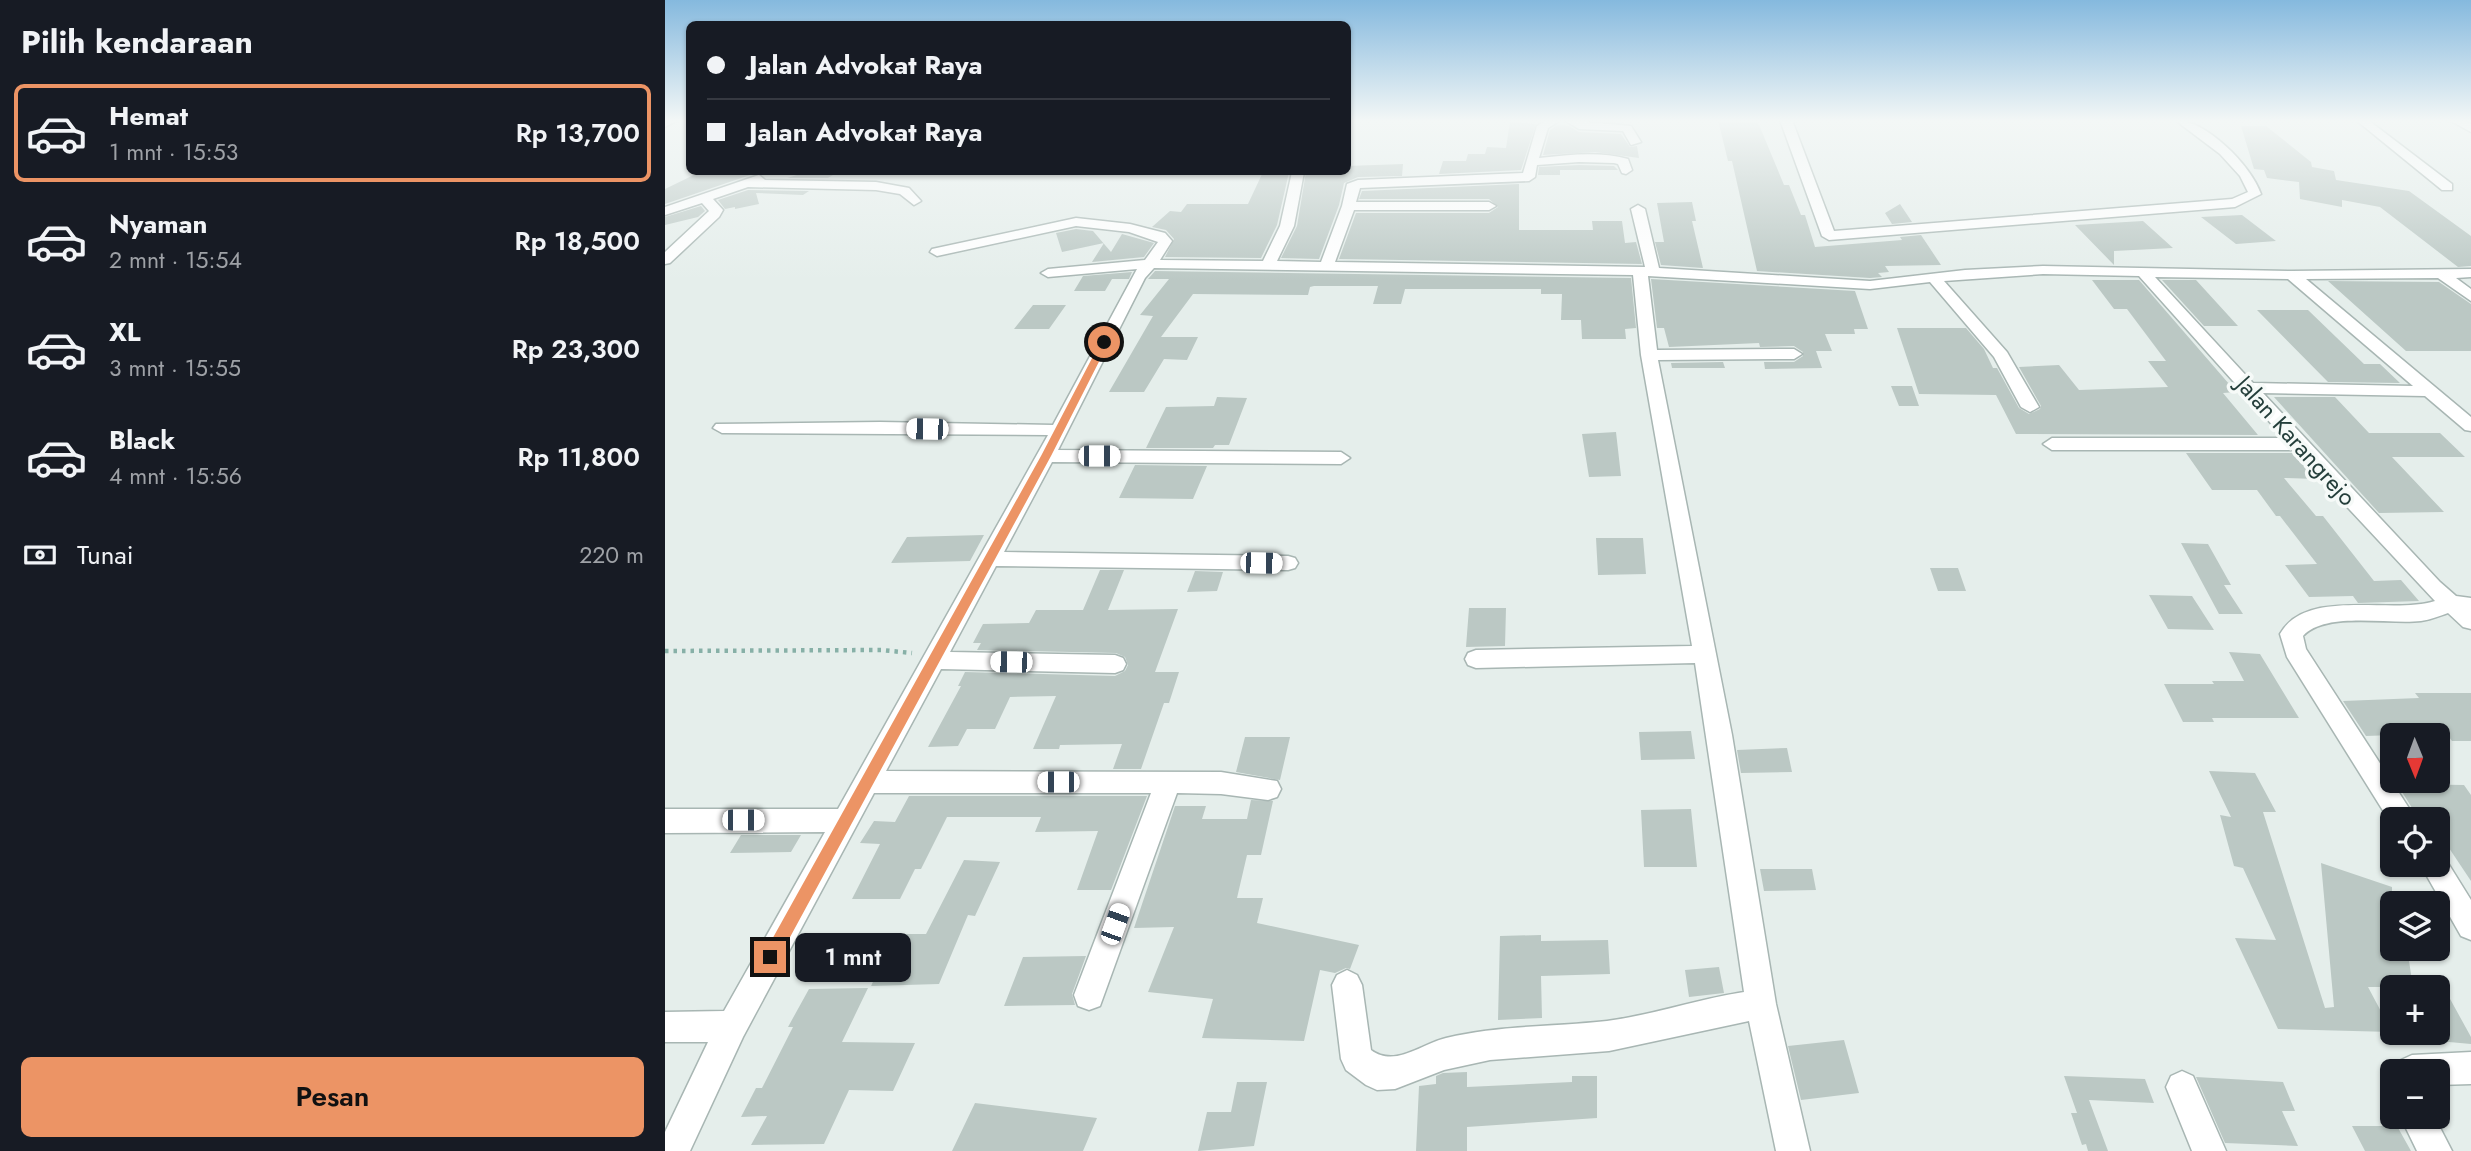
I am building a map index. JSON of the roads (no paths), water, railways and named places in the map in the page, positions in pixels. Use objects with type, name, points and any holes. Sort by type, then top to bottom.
[{"type":"street","points":[[1327,265],[1349,206],[1352,187],[1364,182],[1529,177],[1529,174]]},
{"type":"street","points":[[1806,174],[1829,236],[2235,203],[2255,194],[2254,186],[2243,174]]},
{"type":"street","points":[[2430,174],[2447,187]]},
{"type":"street","points":[[665,211],[772,175]]},
{"type":"street","points":[[1269,264],[1287,226],[1297,175]]},
{"type":"street","points":[[747,183],[876,186],[904,191],[915,201]]},
{"type":"street","points":[[665,260],[716,211],[703,198]]},
{"type":"street","points":[[1349,206],[1489,206]]},
{"type":"street","points":[[1638,209],[1647,271],[1649,355],[1706,654],[1761,1004],[1793,1151]]},
{"type":"street","points":[[673,1151],[732,1026],[1046,456],[1139,276],[1165,243],[1164,238],[1130,228],[1076,222],[937,252]]},
{"type":"street","points":[[1048,274],[1150,264],[1269,264],[1647,271],[1835,285],[1870,285],[2043,270],[2292,275],[2471,273]]},
{"type":"street","name":"Jalan Karangrejo","points":[[2144,273],[2296,444],[2413,568],[2462,603],[2471,621]]},
{"type":"street","points":[[2442,274],[2471,296]]},
{"type":"street","points":[[2292,275],[2471,426]]},
{"type":"street","points":[[1934,278],[2000,355],[2030,407]]},
{"type":"street","points":[[1649,355],[1794,354]]},
{"type":"street","points":[[2249,388],[2429,391]]},
{"type":"street","points":[[2452,410],[2471,409]]},
{"type":"street","points":[[722,428],[1059,430]]},
{"type":"street","points":[[2052,444],[2296,444]]},
{"type":"street","points":[[1046,456],[1341,458]]},
{"type":"street","points":[[988,559],[1288,563]]},
{"type":"street","points":[[2395,807],[2295,651],[2291,634],[2299,623],[2334,615],[2424,612],[2462,603]]},
{"type":"street","points":[[1476,659],[1706,654]]},
{"type":"street","points":[[933,660],[1115,664]]},
{"type":"street","points":[[866,782],[1168,782],[1221,783],[1268,789]]},
{"type":"street","points":[[1089,995],[1168,782]]},
{"type":"street","points":[[665,821],[846,820]]},
{"type":"street","points":[[2441,877],[2471,926]]},
{"type":"street","points":[[1347,985],[1357,1059],[1377,1074],[1395,1073],[1455,1052],[1490,1045],[1559,1042],[1609,1036],[1702,1014],[1761,1004]]},
{"type":"street","points":[[665,1027],[732,1026]]},
{"type":"street","points":[[2450,1069],[2471,1068]]},
{"type":"street","points":[[2182,1087],[2209,1151]]},
{"type":"street","points":[[2423,1129],[2435,1151]]}]
